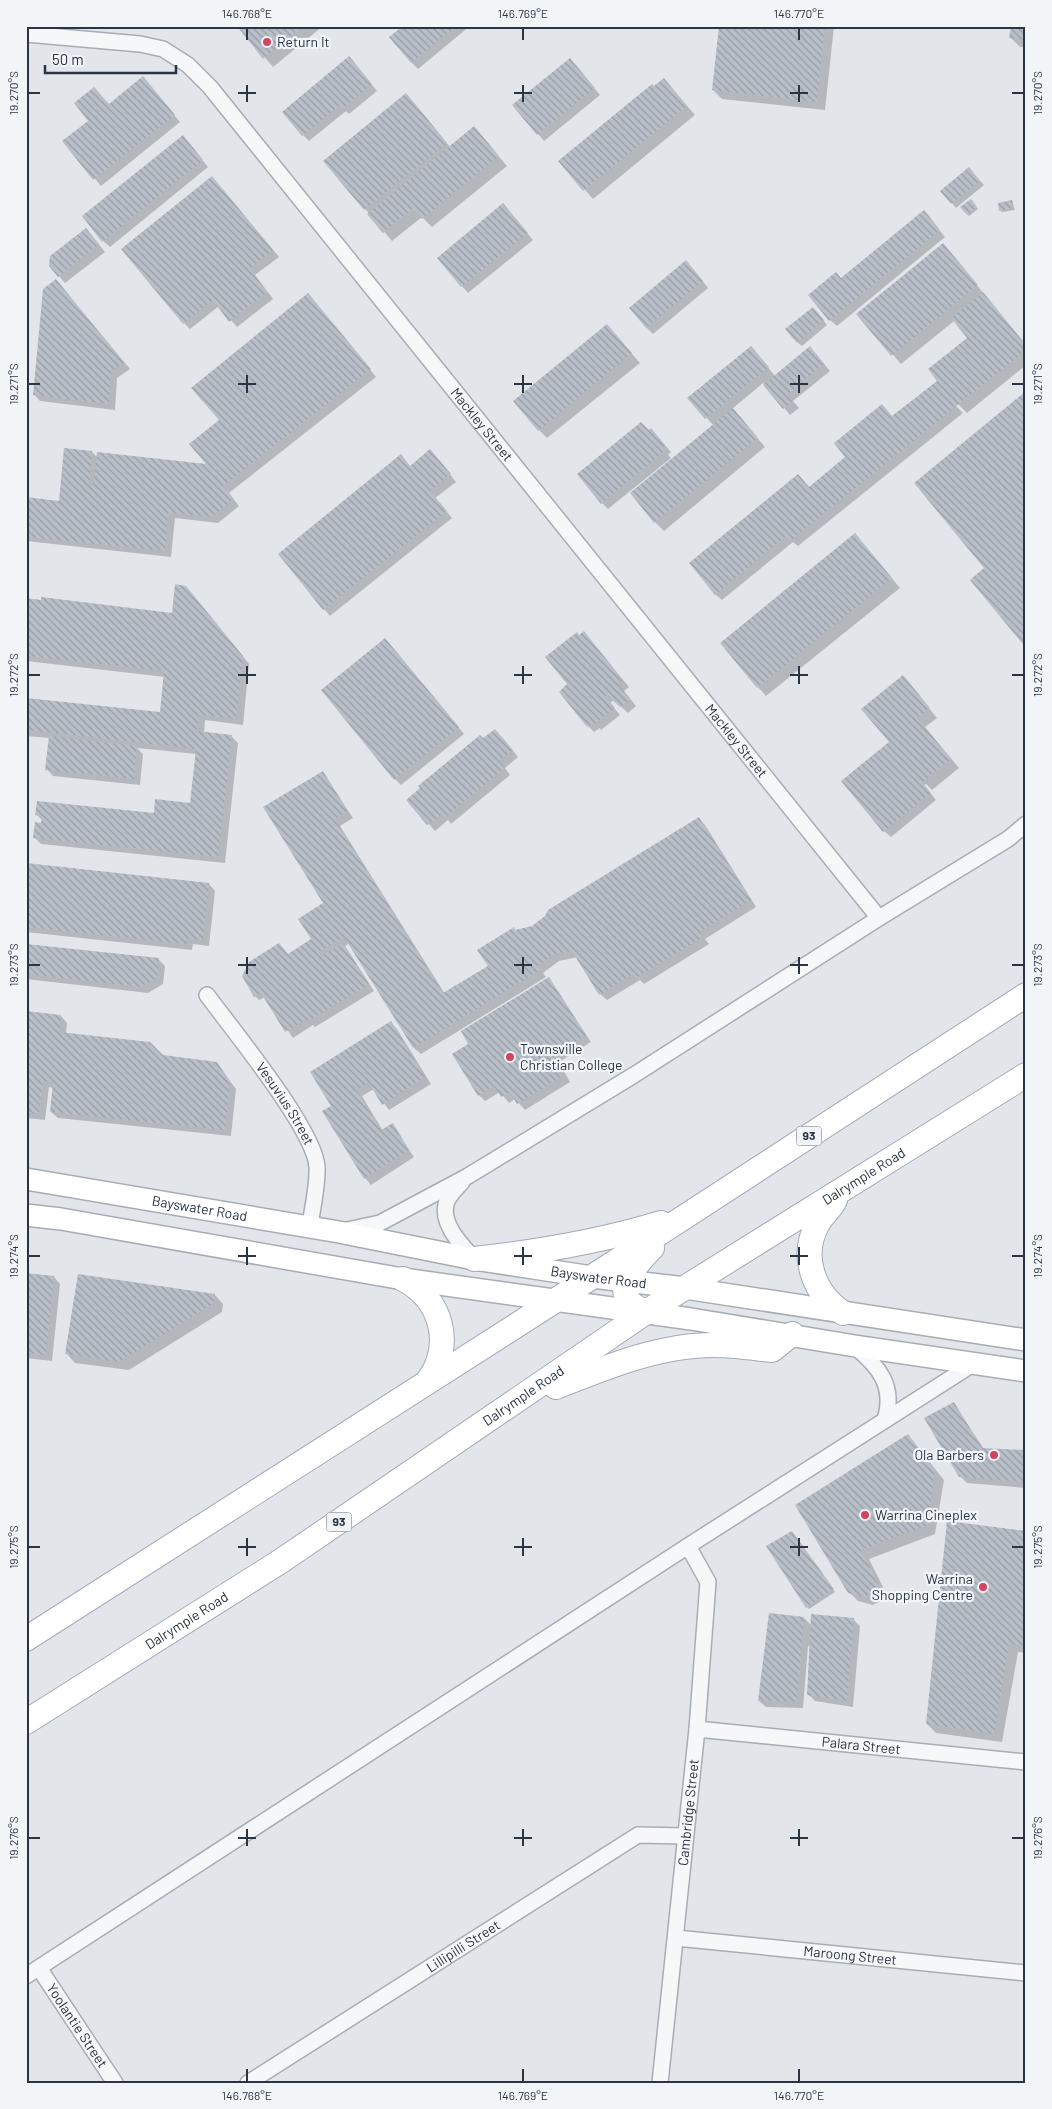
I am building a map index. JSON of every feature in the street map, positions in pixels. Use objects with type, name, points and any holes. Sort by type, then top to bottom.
[{"type":"main road","name":"93","points":[[26,1639],[555,1301],[1026,995]]},
{"type":"main road","name":"Dalrymple Road","points":[[26,1722],[281,1561],[515,1404],[646,1312],[1026,1075]]},
{"type":"main road","name":"Bayswater Road","points":[[26,1179],[339,1232],[474,1259],[627,1282],[685,1288],[1026,1340]]},
{"type":"main road","points":[[838,1193],[832,1206],[822,1217],[814,1231],[810,1254],[812,1270],[817,1285],[830,1304],[843,1313]]},
{"type":"main road","name":"Bayswater Road","points":[[26,1215],[60,1219],[403,1279],[646,1312],[792,1334],[854,1346],[1026,1371]]},
{"type":"main road","points":[[474,1259],[546,1251],[618,1236],[688,1215]]},
{"type":"main road","points":[[646,1312],[631,1303],[626,1291],[627,1282],[642,1257],[688,1215]]},
{"type":"main road","points":[[403,1279],[423,1292],[433,1305],[440,1320],[442,1352],[428,1381]]},
{"type":"main road","points":[[515,1404],[604,1368],[650,1353],[714,1345],[772,1350],[792,1334]]},
{"type":"street","name":"Mackley Street","points":[[26,34],[140,44],[164,48],[188,65],[210,87],[879,918]]},
{"type":"street","points":[[339,1232],[380,1223],[468,1176],[634,1075],[879,918],[1008,839],[1026,824]]},
{"type":"street","name":"Vesuvius Street","points":[[207,995],[275,1088],[314,1150],[317,1167],[310,1227]]},
{"type":"street","points":[[468,1176],[450,1196],[446,1204],[446,1215],[457,1240],[474,1259]]},
{"type":"street","points":[[854,1346],[876,1365],[886,1382],[889,1401],[886,1420]]},
{"type":"street","points":[[33,1972],[688,1546],[973,1364]]},
{"type":"street","name":"Cambridge Street","points":[[660,2083],[697,1729],[708,1582],[688,1546]]},
{"type":"street","name":"Palara Street","points":[[697,1729],[1026,1762]]},
{"type":"street","name":"Lillipilli Street","points":[[248,2083],[638,1835],[685,1836]]},
{"type":"street","name":"Maroong Street","points":[[676,1938],[1026,1973]]},
{"type":"street","name":"Yoolantie Street","points":[[33,1972],[115,2083]]},
{"type":"building","name":"Return It","points":[[237,26],[303,26],[263,59]]},
{"type":"building","points":[[403,26],[456,26],[411,63],[389,37]]},
{"type":"building","points":[[719,26],[825,26],[817,102],[712,90]]},
{"type":"building","points":[[1011,26],[1026,26],[1026,40],[1009,38]]},
{"type":"building","points":[[349,56],[372,84],[342,109],[339,106],[302,136],[282,112]]},
{"type":"building","points":[[570,58],[595,88],[537,135],[512,105]]},
{"type":"building","points":[[143,76],[175,115],[93,180],[62,141],[88,121],[74,103],[94,87],[109,104]]},
{"type":"building","points":[[664,78],[687,106],[583,191],[558,161],[652,84],[654,86]]},
{"type":"building","points":[[406,93],[447,143],[364,210],[323,161]]},
{"type":"building","points":[[474,126],[499,156],[422,219],[413,208],[383,233],[367,214]]},
{"type":"building","points":[[183,135],[203,160],[102,242],[82,216]]},
{"type":"building","points":[[969,167],[980,181],[951,204],[940,191]]},
{"type":"building","points":[[212,176],[273,250],[250,268],[267,292],[229,322],[213,300],[183,324],[121,249]]},
{"type":"building","points":[[971,199],[977,207],[967,215],[960,207]]},
{"type":"building","points":[[1012,200],[1014,208],[999,211],[998,203]]},
{"type":"building","points":[[503,203],[528,233],[461,287],[437,258]]},
{"type":"building","points":[[924,210],[940,230],[829,321],[808,295],[836,272],[841,278]]},
{"type":"building","points":[[86,228],[99,244],[58,277],[49,266],[50,256]]},
{"type":"building","points":[[943,243],[978,285],[891,356],[856,314]]},
{"type":"building","points":[[686,260],[703,281],[646,328],[629,308]]},
{"type":"building","points":[[56,279],[124,363],[111,371],[109,404],[33,395],[43,289]]},
{"type":"building","points":[[983,292],[1026,345],[1026,350],[790,541],[786,536],[715,595],[689,563],[798,474],[809,487],[845,457],[834,443],[882,404],[892,416],[937,381],[928,369],[967,338],[951,318]]},
{"type":"building","points":[[308,293],[371,369],[223,486],[234,499],[211,517],[168,513],[165,551],[26,537],[26,497],[59,501],[64,448],[92,451],[89,485],[93,486],[97,452],[206,464],[189,444],[219,420],[191,388]]},
{"type":"building","points":[[813,307],[824,320],[797,343],[785,329]]},
{"type":"building","points":[[607,324],[632,353],[538,431],[513,401]]},
{"type":"building","points":[[751,346],[769,367],[705,419],[687,398]]},
{"type":"building","points":[[810,346],[824,364],[788,394],[793,401],[783,409],[763,385]]},
{"type":"building","points":[[1026,391],[1026,534],[1020,539],[1026,547],[1026,648],[970,580],[984,568],[914,483]]},
{"type":"building","points":[[733,408],[758,438],[654,523],[630,493]]},
{"type":"building","points":[[641,422],[649,430],[651,428],[665,445],[663,447],[665,451],[601,504],[577,474]]},
{"type":"building","points":[[430,449],[451,474],[430,491],[447,511],[323,610],[278,554],[401,454],[410,466]]},
{"type":"building","points":[[855,533],[892,578],[757,688],[720,643]]},
{"type":"building","points":[[175,584],[186,586],[243,656],[236,719],[199,715],[197,731],[232,735],[218,857],[33,838],[35,822],[41,823],[42,816],[35,815],[37,801],[154,813],[155,799],[190,803],[196,749],[26,730],[26,698],[160,712],[164,671],[26,656],[26,598],[41,600],[41,597],[172,613]]},
{"type":"building","points":[[584,631],[623,680],[618,684],[630,699],[620,707],[607,695],[605,696],[615,708],[587,727],[559,692],[567,684],[545,657],[577,632],[579,635]]},
{"type":"building","points":[[385,638],[459,727],[394,780],[321,690]]},
{"type":"building","points":[[903,675],[930,708],[917,718],[951,759],[922,782],[931,793],[883,832],[841,781],[889,742],[861,709]]},
{"type":"building","points":[[495,729],[513,750],[499,761],[505,768],[444,818],[441,815],[427,825],[406,800],[420,788],[418,786],[480,735],[483,738]]},
{"type":"building","points":[[49,736],[137,746],[134,779],[45,770]]},
{"type":"building","points":[[323,771],[348,811],[335,819],[443,993],[488,966],[477,950],[514,927],[515,930],[532,926],[545,916],[548,910],[699,817],[751,900],[700,932],[703,937],[636,978],[633,974],[599,995],[572,951],[552,955],[538,966],[540,970],[413,1048],[344,937],[319,952],[321,956],[343,943],[369,984],[308,1021],[307,1019],[285,1032],[261,993],[264,991],[254,997],[242,976],[249,962],[279,943],[288,954],[311,939],[298,919],[323,903],[263,807]]},
{"type":"building","points":[[26,863],[209,883],[203,940],[186,938],[186,944],[26,927]]},
{"type":"building","points":[[26,944],[159,958],[157,978],[141,987],[26,974]]},
{"type":"building","points":[[549,977],[586,1035],[553,1056],[564,1075],[517,1104],[510,1092],[501,1097],[494,1086],[478,1096],[452,1054],[468,1044],[461,1031]]},
{"type":"building","points":[[26,1011],[61,1015],[59,1032],[150,1042],[163,1055],[217,1062],[230,1081],[225,1130],[50,1112],[53,1082],[43,1081],[39,1114],[26,1113]]},
{"type":"building","points":[[391,1021],[425,1077],[382,1105],[369,1083],[356,1090],[381,1130],[393,1123],[409,1150],[364,1179],[322,1111],[331,1106],[310,1072]]},
{"type":"building","points":[[26,1273],[54,1276],[46,1355],[26,1353]]},
{"type":"building","points":[[78,1274],[215,1294],[214,1303],[119,1362],[65,1354]]},
{"type":"building","points":[[954,1402],[982,1448],[1026,1450],[1026,1482],[959,1477],[924,1418]]},
{"type":"building","name":"Warrina Cineplex","points":[[908,1434],[935,1470],[927,1525],[861,1550],[880,1588],[864,1597],[848,1593],[795,1505]]},
{"type":"building","name":"Warrina Shopping Centre","points":[[947,1521],[1026,1531],[1026,1646],[1009,1644],[994,1734],[926,1724]]},
{"type":"building","points":[[792,1531],[834,1589],[806,1608],[766,1546]]},
{"type":"building","points":[[769,1613],[804,1617],[797,1702],[758,1701]]},
{"type":"building","points":[[811,1614],[854,1618],[847,1701],[807,1695]]},
{"type":"place","name":"Return It","points":[[267,42]]},
{"type":"place","name":"Townsville Christian College","points":[[510,1057]]},
{"type":"place","name":"Ola Barbers","points":[[994,1455]]},
{"type":"place","name":"Warrina Cineplex","points":[[865,1515]]},
{"type":"place","name":"Warrina Shopping Centre","points":[[983,1587]]}]
